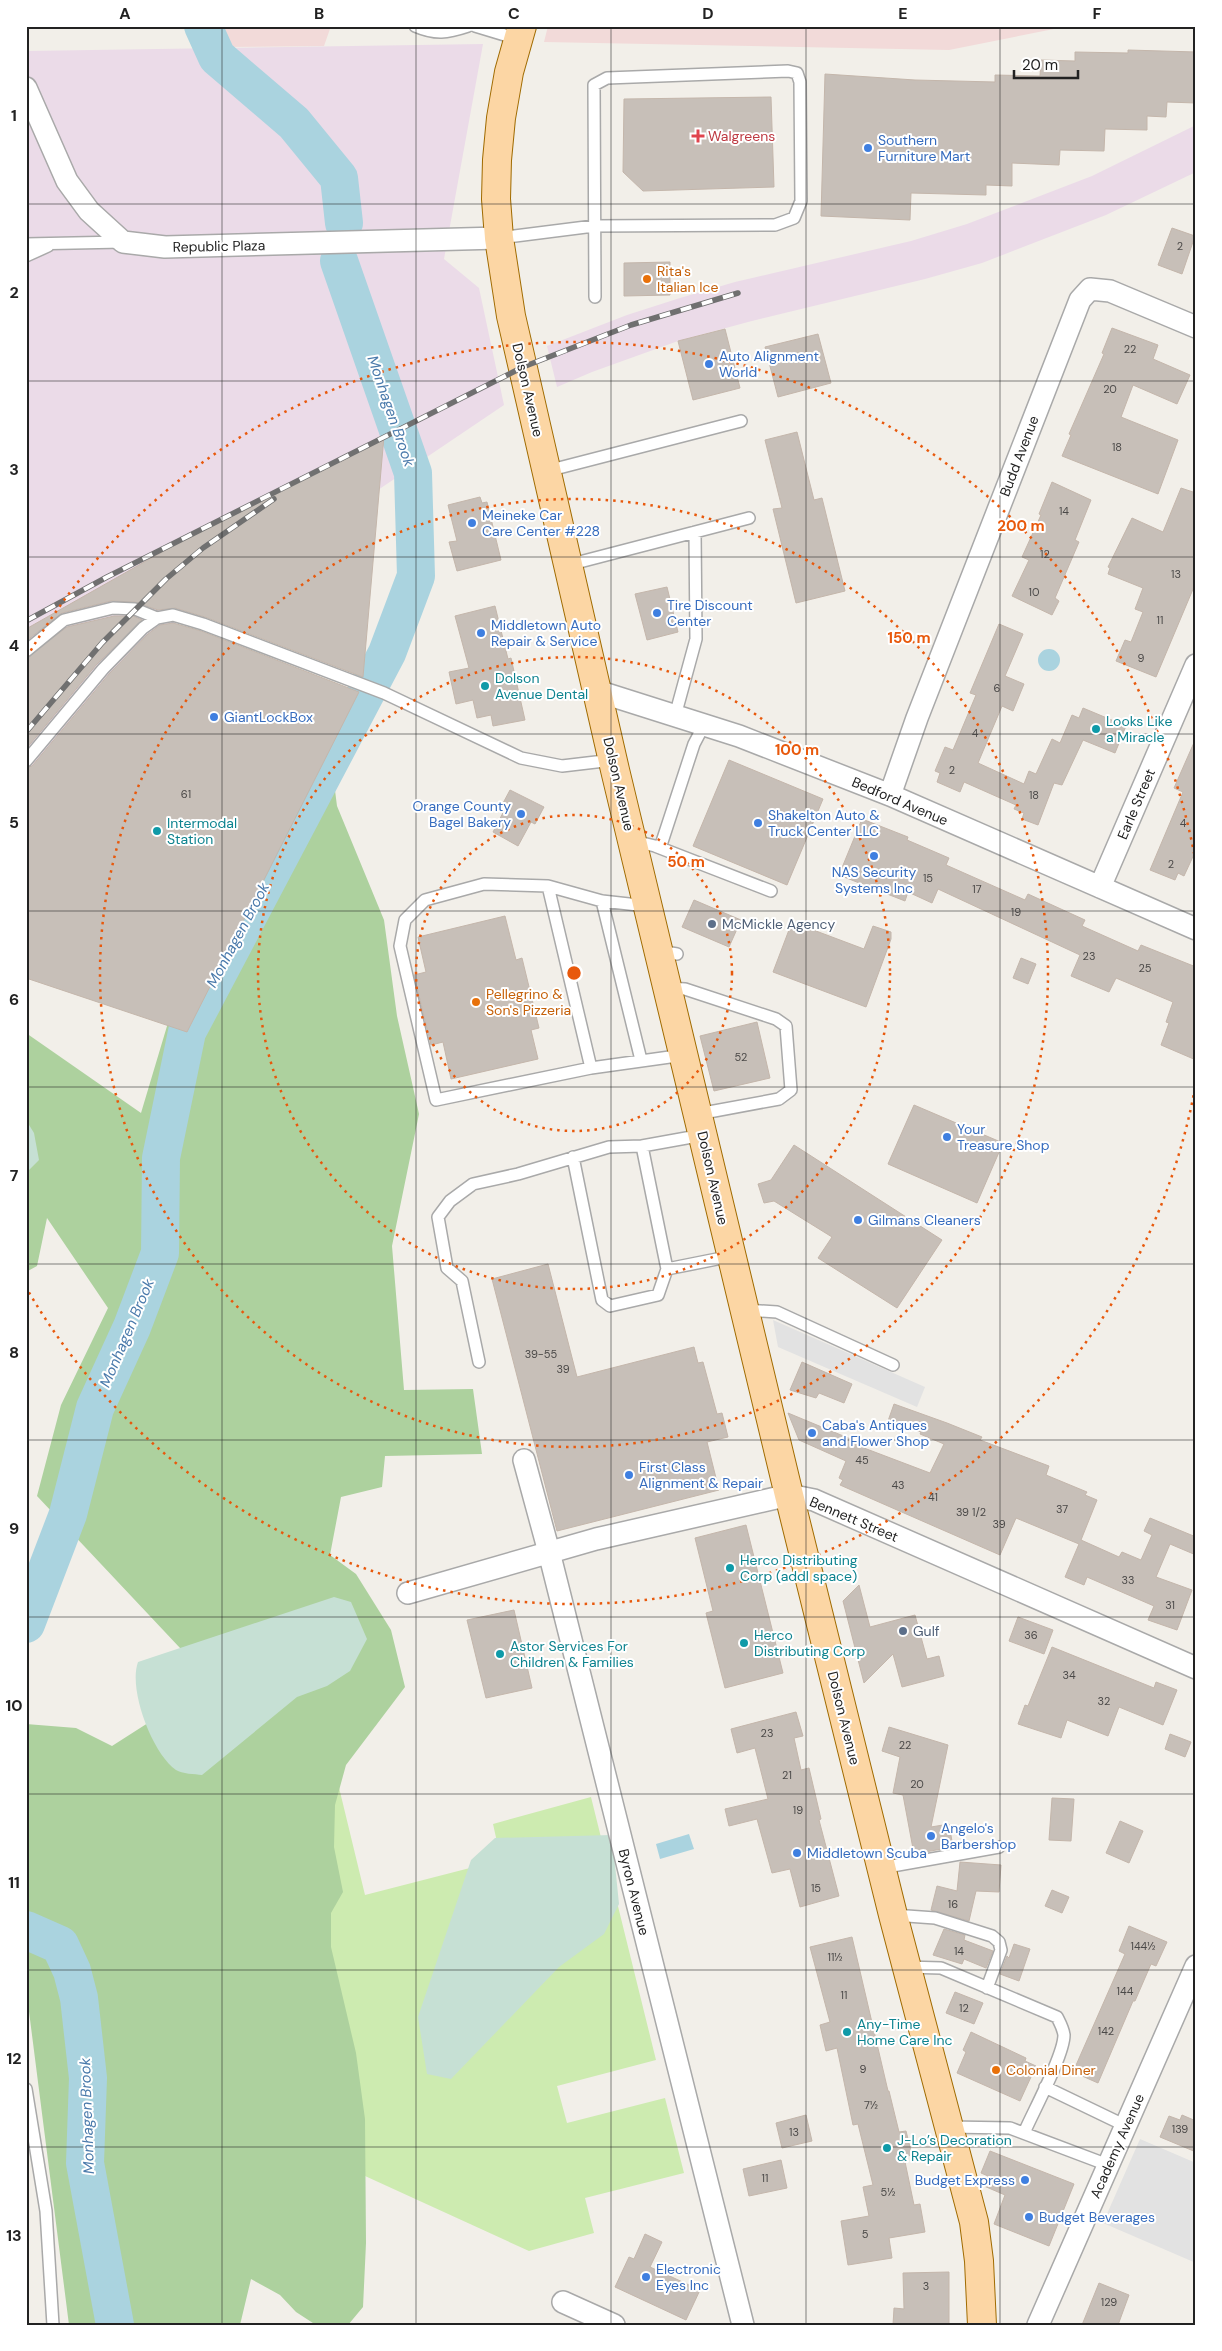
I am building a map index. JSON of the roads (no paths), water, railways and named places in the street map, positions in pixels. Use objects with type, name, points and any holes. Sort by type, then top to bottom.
[{"type":"main road","name":"Dolson Avenue","points":[[520,32],[509,72],[501,118],[496,199],[511,316],[632,840],[649,906],[668,952],[668,988],[789,1495],[881,1868],[974,2222],[979,2261],[982,2325]]},
{"type":"street","points":[[26,88],[66,180],[89,212],[123,242]]},
{"type":"street","name":"Republic Plaza","points":[[123,242],[165,247],[500,238]]},
{"type":"street","name":"Budd Avenue","points":[[890,795],[1080,300],[1090,289],[1110,291],[1196,327]]},
{"type":"street","name":"Earle Street","points":[[1100,887],[1196,665]]},
{"type":"street","name":"Bedford Avenue","points":[[597,691],[739,736],[890,795],[1196,929]]},
{"type":"street","name":"Byron Avenue","points":[[524,1460],[549,1552],[743,2325]]},
{"type":"street","name":"Bennett Street","points":[[408,1593],[596,1539],[789,1495],[814,1500],[1196,1668]]},
{"type":"street","name":"Academy Avenue","points":[[1038,2325],[1196,1966]]},
{"type":"street","points":[[562,2302],[614,2325]]},
{"type":"lane","points":[[415,26],[432,33],[453,31],[468,26]]},
{"type":"lane","points":[[481,27],[520,32]]},
{"type":"lane","points":[[500,238],[594,226],[775,225],[794,218],[801,202],[800,82],[797,73],[607,78],[594,85],[594,226],[595,297]]},
{"type":"lane","points":[[26,244],[123,242]]},
{"type":"lane","points":[[26,256],[54,243]]},
{"type":"lane","points":[[547,471],[741,421]]},
{"type":"lane","points":[[568,565],[749,518]]},
{"type":"lane","points":[[675,716],[696,639],[695,532]]},
{"type":"lane","points":[[26,651],[64,620],[113,608],[135,609],[157,618]]},
{"type":"lane","points":[[26,761],[103,669],[143,628],[157,618],[173,615],[203,624],[370,688],[521,758],[562,766],[613,760]]},
{"type":"lane","points":[[660,848],[694,744],[704,725]]},
{"type":"lane","points":[[632,840],[660,848],[771,891]]},
{"type":"lane","points":[[649,906],[602,901],[548,886],[484,884],[425,900],[406,920],[400,946],[436,1100],[591,1068],[684,1055]]},
{"type":"lane","points":[[548,886],[591,1068]]},
{"type":"lane","points":[[602,901],[641,1060]]},
{"type":"lane","points":[[479,1362],[462,1281],[447,1268],[438,1217],[450,1201],[473,1184],[609,1147],[642,1146],[701,1124],[779,1099],[791,1090],[786,1026],[776,1020],[685,989],[668,988]]},
{"type":"lane","points":[[573,1157],[602,1300],[610,1306],[658,1295],[667,1269],[642,1146]]},
{"type":"lane","points":[[667,1269],[732,1256]]},
{"type":"lane","points":[[745,1310],[777,1312],[893,1365]]},
{"type":"lane","points":[[881,1868],[999,1847]]},
{"type":"lane","points":[[893,1914],[935,1918],[992,1936],[1000,1942],[1001,1950],[987,1988]]},
{"type":"lane","points":[[906,1966],[941,1968],[1057,2017],[1062,2025],[1064,2036],[1061,2051],[1024,2133]]},
{"type":"lane","points":[[1045,2087],[1126,2126]]},
{"type":"lane","points":[[26,2089],[46,2211],[53,2325]]},
{"type":"lane","points":[[949,2127],[1010,2128],[1108,2165]]},
{"type":"water","points":[[1049,649],[1057,652],[1060,660],[1057,668],[1049,671],[1041,668],[1038,660],[1041,652]]},
{"type":"water","points":[[689,1834],[694,1849],[660,1859],[656,1844]]},
{"type":"waterway","name":"Monhagen Brook","points":[[203,26],[217,57],[294,123],[339,178],[344,223]]},
{"type":"waterway","name":"Monhagen Brook","points":[[26,1624],[68,1514],[95,1408],[132,1327],[160,1253],[161,1158],[187,1032],[387,653],[416,576],[413,473],[339,261]]},
{"type":"waterway","name":"Monhagen Brook","points":[[26,1930],[60,1945],[72,1971],[79,1998],[88,2078],[85,2163],[115,2325]]},
{"type":"railway","points":[[26,621],[107,577],[523,367],[631,325],[738,293]]},
{"type":"railway","points":[[26,732],[102,643],[166,579],[203,548],[274,499]]},
{"type":"place","name":"Walgreens","points":[[698,136]]},
{"type":"place","name":"Southern Furniture Mart","points":[[868,148]]},
{"type":"place","name":"Rita's Italian Ice","points":[[647,279]]},
{"type":"place","name":"Auto Alignment World","points":[[709,364]]},
{"type":"place","name":"Meineke Car Care Center #228","points":[[472,523]]},
{"type":"place","name":"Tire Discount Center","points":[[657,613]]},
{"type":"place","name":"Middletown Auto Repair & Service","points":[[481,633]]},
{"type":"place","name":"Dolson Avenue Dental","points":[[485,686]]},
{"type":"place","name":"GiantLockBox","points":[[214,717]]},
{"type":"place","name":"Looks Like a Miracle","points":[[1096,729]]},
{"type":"place","name":"Orange County Bagel Bakery","points":[[521,814]]},
{"type":"place","name":"Shakelton Auto & Truck Center LLC","points":[[758,823]]},
{"type":"place","name":"Intermodal Station","points":[[157,831]]},
{"type":"place","name":"NAS Security Systems Inc","points":[[874,856]]},
{"type":"place","name":"McMickle Agency","points":[[712,924]]},
{"type":"place","name":"Pellegrino & Son's Pizzeria","points":[[476,1002]]},
{"type":"place","name":"Your Treasure Shop","points":[[947,1137]]},
{"type":"place","name":"Gilmans Cleaners","points":[[858,1220]]},
{"type":"place","name":"Caba's Antiques and Flower Shop","points":[[812,1433]]},
{"type":"place","name":"First Class Alignment & Repair","points":[[629,1475]]},
{"type":"place","name":"Herco Distributing Corp (addl space)","points":[[730,1568]]},
{"type":"place","name":"Gulf","points":[[903,1631]]},
{"type":"place","name":"Herco Distributing Corp","points":[[744,1643]]},
{"type":"place","name":"Astor Services For Children & Families","points":[[500,1654]]},
{"type":"place","name":"Angelo's Barbershop","points":[[931,1836]]},
{"type":"place","name":"Middletown Scuba","points":[[797,1853]]},
{"type":"place","name":"Any-Time Home Care Inc","points":[[847,2032]]},
{"type":"place","name":"Colonial Diner","points":[[996,2070]]},
{"type":"place","name":"J-Lo’s Decoration & Repair","points":[[887,2148]]},
{"type":"place","name":"Budget Express","points":[[1025,2180]]},
{"type":"place","name":"Budget Beverages","points":[[1029,2217]]},
{"type":"place","name":"Electronic Eyes Inc","points":[[646,2277]]}]
